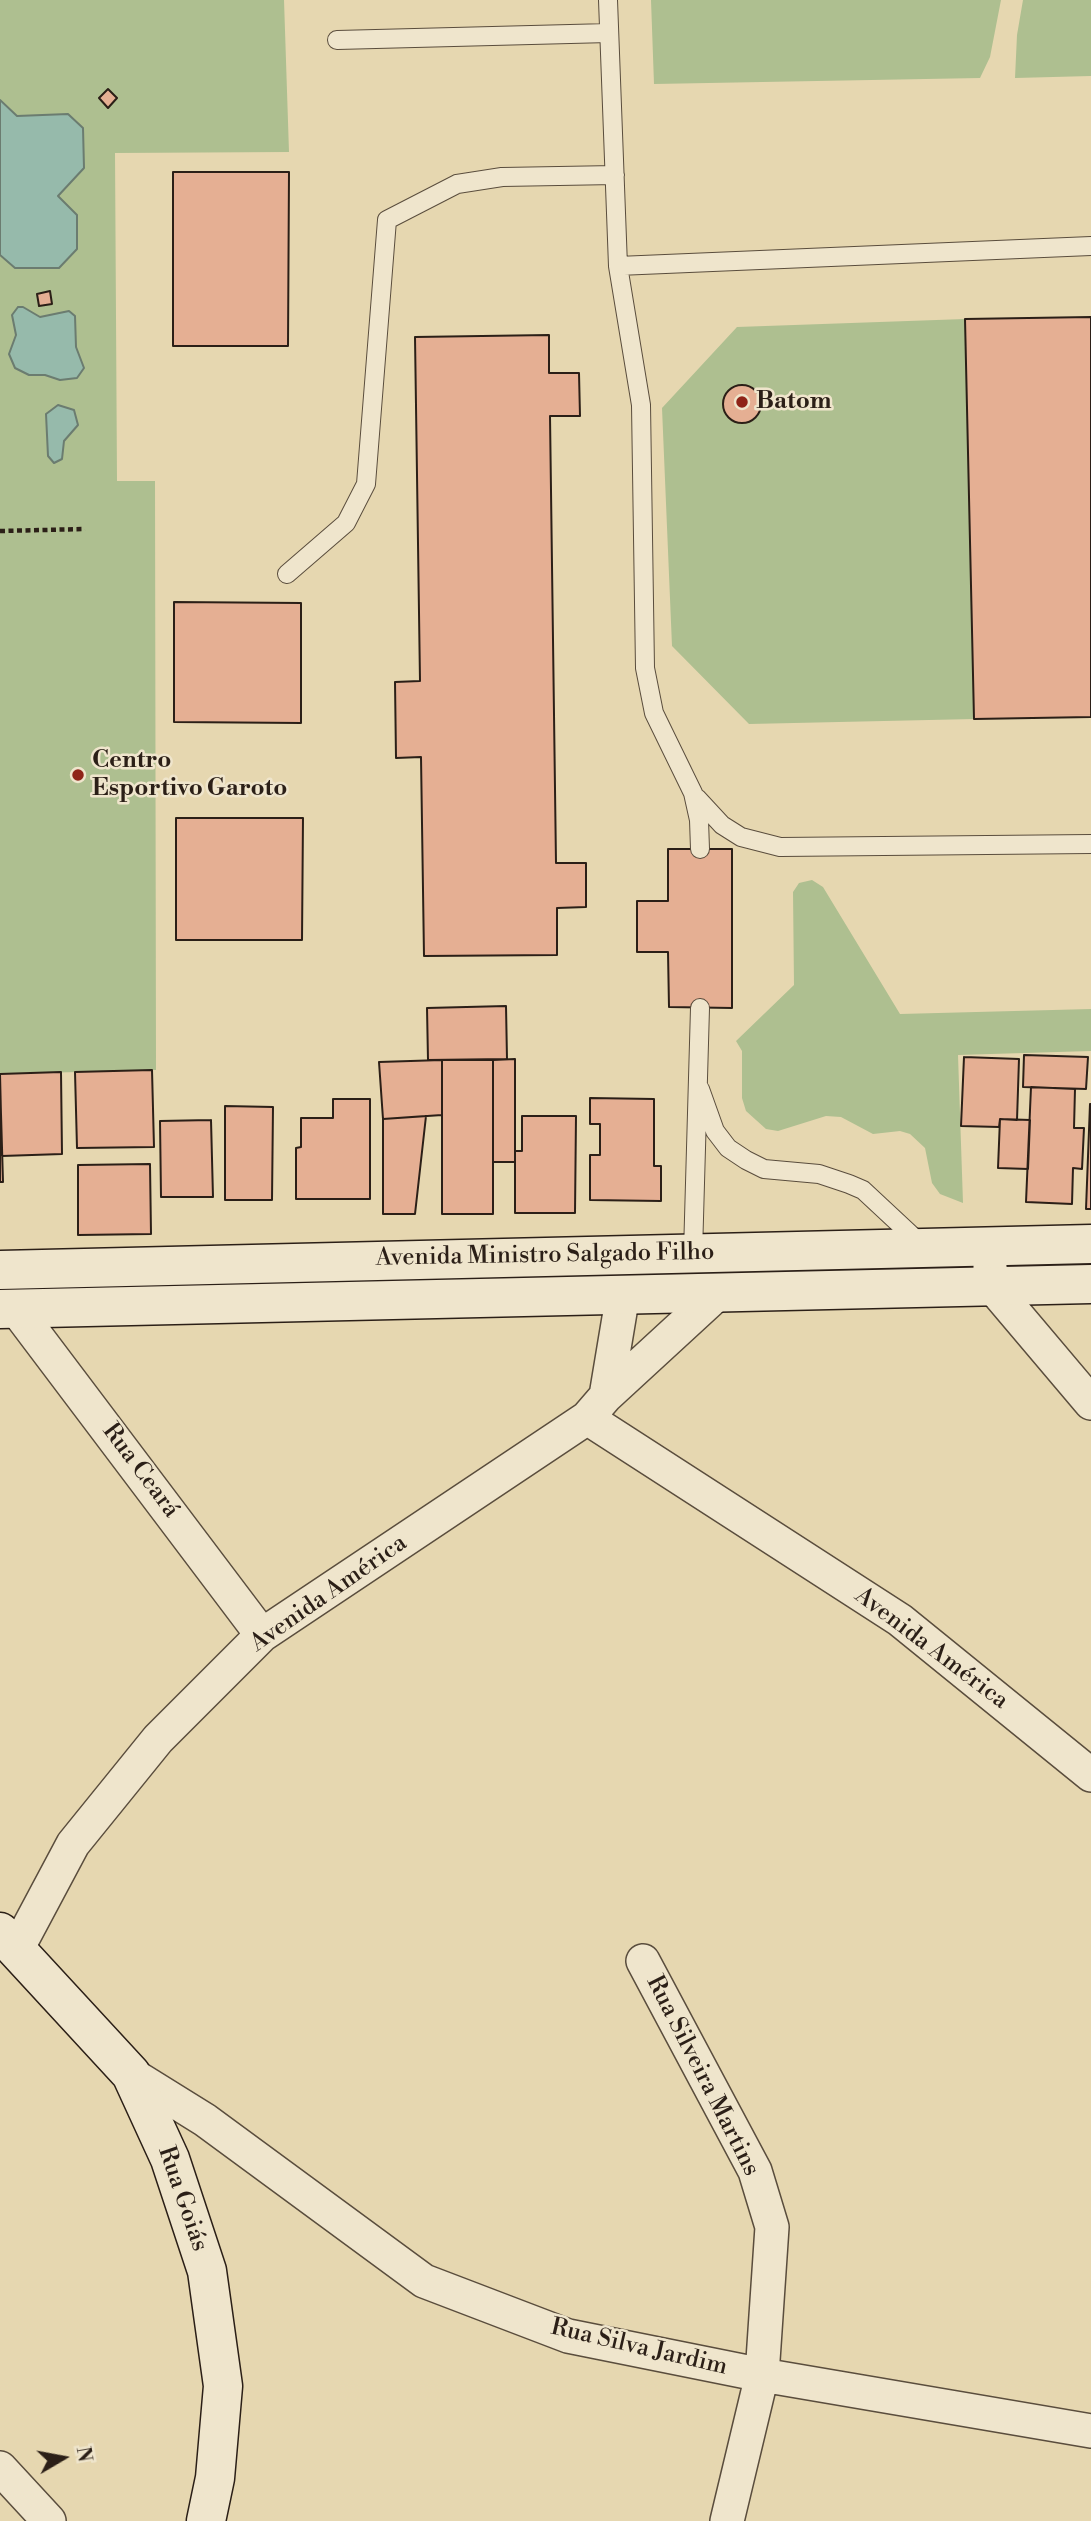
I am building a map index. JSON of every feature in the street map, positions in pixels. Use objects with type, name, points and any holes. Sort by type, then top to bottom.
[{"type":"main road","name":"Avenida Ministro Salgado Filho","points":[[9,1270],[1091,1244]]},
{"type":"main road","points":[[705,1253],[718,1293]]},
{"type":"main road","points":[[621,1254],[623,1294]]},
{"type":"main road","points":[[5,1319],[9,1270]]},
{"type":"main road","name":"Avenida Ministro Salgado Filho","points":[[5,1319],[623,1294],[1091,1284]]},
{"type":"main road","name":"Rua Goiás","points":[[8,1941],[131,2074],[170,2159],[207,2271],[223,2386],[215,2478],[206,2521]]},
{"type":"street","points":[[989,1246],[992,1286],[1091,1403]]},
{"type":"street","name":"Avenida América","points":[[8,1941],[73,1844],[158,1739],[262,1634],[597,1407],[718,1293]]},
{"type":"street","points":[[597,1407],[623,1294]]},
{"type":"street","name":"Rua Ceará","points":[[5,1319],[262,1634]]},
{"type":"street","name":"Avenida América","points":[[597,1407],[900,1620],[1091,1775]]},
{"type":"street","name":"Rua Silveira Martins","points":[[643,1961],[755,2171],[772,2227],[762,2375],[727,2521]]},
{"type":"street","name":"Rua Silva Jardim","points":[[131,2074],[205,2120],[424,2281],[568,2336],[762,2375],[1091,2431]]},
{"type":"street","points":[[0,2468],[49,2521]]},
{"type":"lane","points":[[608,0],[618,266],[641,405],[647,691],[659,725],[678,758],[693,793],[705,811],[741,837],[780,847],[1091,844]]},
{"type":"lane","points":[[337,40],[609,33]]},
{"type":"lane","points":[[287,574],[346,523],[366,484],[387,220],[457,184],[502,177],[615,175]]},
{"type":"lane","points":[[618,266],[1091,246]]},
{"type":"lane","points":[[693,793],[699,820],[700,849]]},
{"type":"lane","points":[[699,1008],[705,1253]]},
{"type":"lane","points":[[699,1089],[715,1131],[728,1148],[764,1169],[819,1174],[863,1191],[925,1248]]},
{"type":"path","points":[[0,531],[85,529]]},
{"type":"shaded area","name":"Centro Esportivo Garoto","points":[[0,0],[284,0],[289,152],[115,153],[117,481],[155,481],[156,1070],[0,1074]]},
{"type":"shaded area","points":[[651,0],[1001,0],[990,57],[980,78],[654,84]]},
{"type":"shaded area","points":[[1023,0],[1091,0],[1091,76],[1015,78],[1017,35]]},
{"type":"shaded area","points":[[0,100],[17,116],[68,114],[83,128],[84,168],[58,196],[77,215],[77,249],[59,268],[15,268],[0,255]]},
{"type":"shaded area","points":[[18,307],[40,317],[69,311],[75,316],[76,347],[84,368],[77,378],[60,380],[45,375],[29,375],[15,368],[9,354],[16,335],[12,315]]},
{"type":"shaded area","points":[[965,319],[974,719],[749,724],[672,646],[662,408],[737,327]],"holes":[[[742,384],[750,386],[761,397],[759,413],[747,423],[732,420],[723,406],[728,391]]]},
{"type":"shaded area","points":[[58,405],[74,410],[78,425],[64,441],[62,459],[54,463],[48,456],[46,414]]},
{"type":"shaded area","points":[[812,880],[823,887],[900,1014],[1091,1009],[1091,1051],[958,1055],[963,1203],[940,1194],[932,1183],[925,1148],[910,1134],[900,1131],[873,1134],[841,1117],[826,1116],[778,1131],[766,1129],[746,1111],[742,1098],[742,1051],[736,1041],[794,985],[793,892],[799,883]]},
{"type":"building","points":[[108,89],[117,98],[108,108],[99,98]]},
{"type":"building","points":[[173,172],[289,172],[288,346],[173,346]]},
{"type":"building","points":[[50,291],[52,304],[39,306],[37,294]]},
{"type":"building","points":[[1091,317],[1091,717],[974,719],[965,319]]},
{"type":"building","points":[[549,335],[549,373],[579,373],[580,416],[550,416],[556,863],[586,863],[586,907],[557,908],[557,955],[424,956],[421,757],[396,758],[395,682],[420,681],[415,337]]},
{"type":"building","name":"Batom","points":[[742,385],[756,390],[761,404],[756,418],[742,423],[728,418],[723,404],[728,390]]},
{"type":"building","points":[[174,602],[301,603],[301,723],[174,722]]},
{"type":"building","points":[[176,818],[303,818],[302,940],[176,940]]},
{"type":"building","points":[[668,849],[732,849],[732,1008],[669,1007],[668,952],[637,952],[637,901],[668,901]]},
{"type":"building","points":[[506,1006],[507,1059],[428,1060],[427,1008]]},
{"type":"building","points":[[1024,1055],[1088,1057],[1086,1089],[1023,1087]]},
{"type":"building","points":[[964,1057],[1019,1059],[1017,1120],[1000,1119],[999,1127],[961,1126]]},
{"type":"building","points":[[515,1059],[515,1162],[493,1162],[493,1060]]},
{"type":"building","points":[[442,1060],[442,1115],[383,1119],[379,1062]]},
{"type":"building","points":[[442,1060],[493,1060],[493,1214],[442,1214]]},
{"type":"building","points":[[152,1070],[154,1147],[77,1148],[75,1072]]},
{"type":"building","points":[[61,1072],[62,1154],[2,1156],[0,1074]]},
{"type":"building","points":[[1031,1087],[1075,1089],[1074,1128],[1084,1128],[1082,1169],[1073,1168],[1072,1204],[1026,1202]]},
{"type":"building","points":[[590,1098],[654,1099],[654,1166],[661,1166],[661,1201],[590,1200],[590,1155],[600,1155],[600,1124],[590,1124]]},
{"type":"building","points":[[333,1099],[370,1099],[370,1199],[296,1199],[296,1148],[301,1147],[301,1118],[333,1118]]},
{"type":"building","points":[[1090,1104],[1091,1209],[1086,1209]]},
{"type":"building","points":[[225,1106],[273,1107],[272,1200],[225,1200]]},
{"type":"building","points":[[1,1114],[3,1182],[0,1182]]},
{"type":"building","points":[[426,1116],[415,1214],[383,1214],[383,1119]]},
{"type":"building","points":[[522,1116],[576,1116],[575,1213],[515,1213],[515,1151],[522,1151]]},
{"type":"building","points":[[1000,1119],[1030,1120],[1028,1169],[998,1168]]},
{"type":"building","points":[[211,1120],[213,1197],[161,1197],[160,1121]]},
{"type":"building","points":[[150,1164],[151,1234],[78,1235],[78,1165]]},
{"type":"place","name":"Batom","points":[[742,402]]},
{"type":"place","name":"Centro Esportivo Garoto","points":[[78,775]]}]
